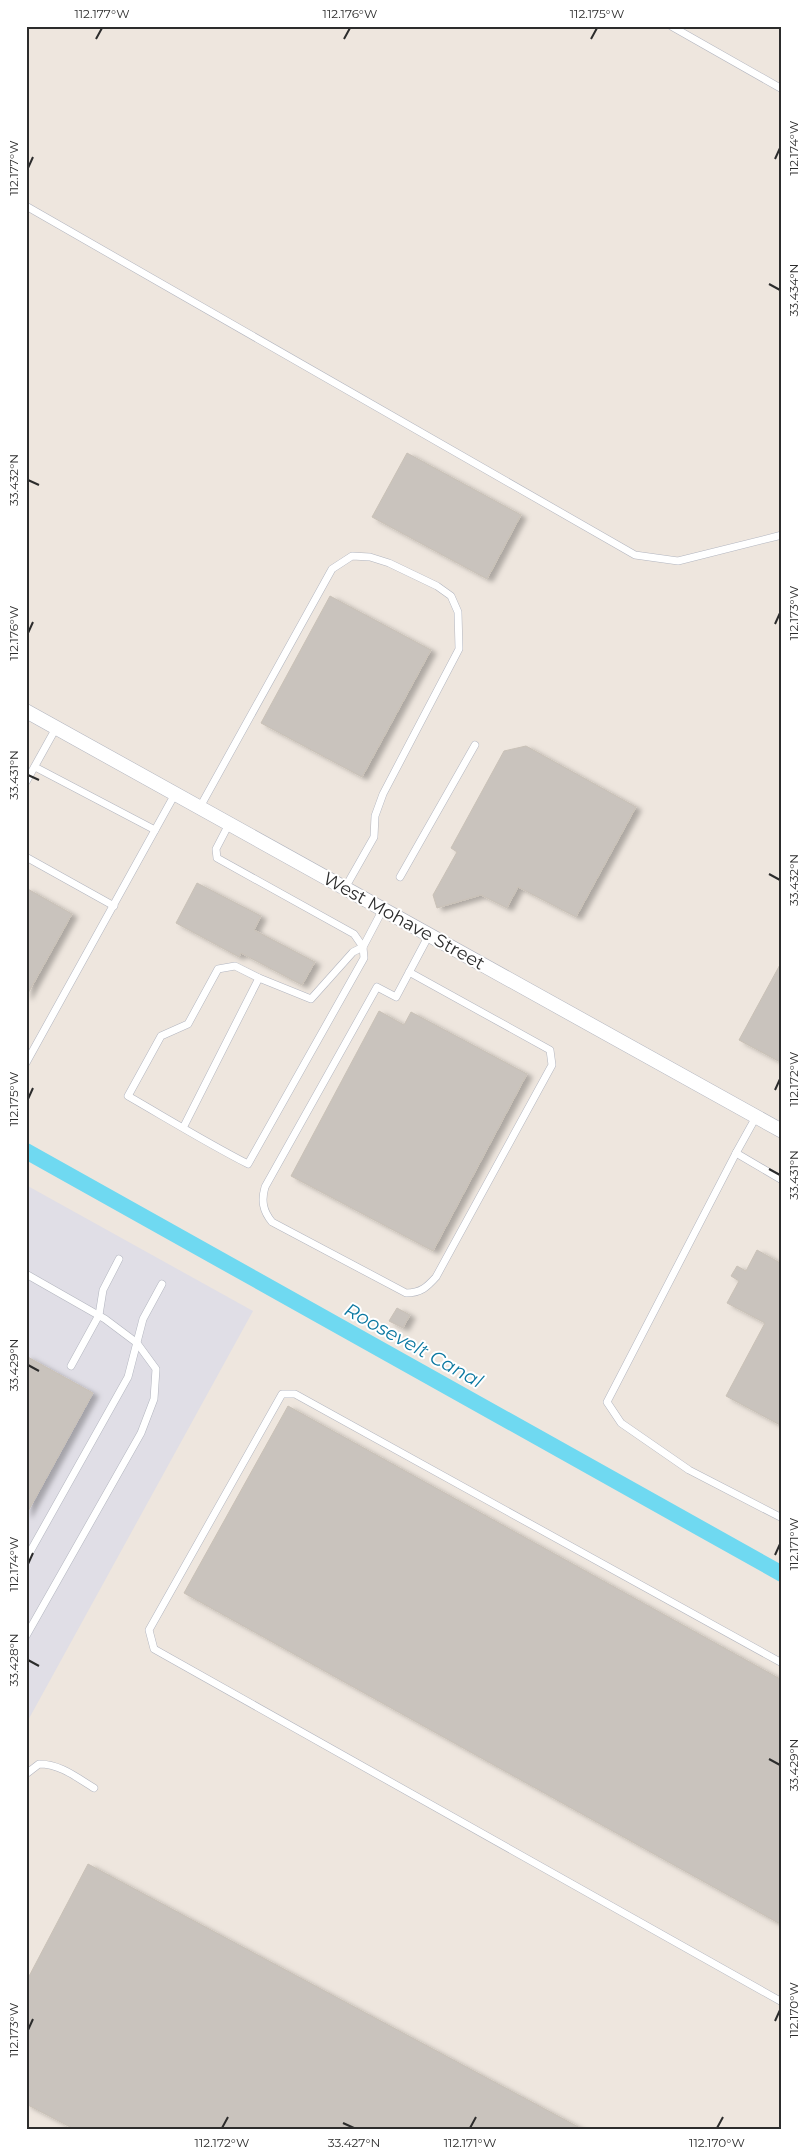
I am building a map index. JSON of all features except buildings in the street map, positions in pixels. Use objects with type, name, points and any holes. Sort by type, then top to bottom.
[{"type":"street","name":"West Mohave Street","points":[[26,711],[782,1132]]},
{"type":"lane","points":[[671,26],[782,88]]},
{"type":"lane","points":[[26,206],[635,555],[678,560],[782,535]]},
{"type":"lane","points":[[200,807],[332,569],[352,556],[370,557],[389,563],[437,586],[451,596],[458,612],[460,649],[383,794],[375,816],[374,837],[345,888]]},
{"type":"lane","points":[[26,782],[56,728]]},
{"type":"lane","points":[[400,877],[475,745]]},
{"type":"lane","points":[[35,767],[155,830]]},
{"type":"lane","points":[[26,1063],[175,794]]},
{"type":"lane","points":[[229,824],[216,849],[217,858],[354,934],[363,947],[364,958],[248,1164],[128,1096],[161,1036],[188,1024],[218,969],[235,966],[311,999],[353,952],[363,947],[383,909]]},
{"type":"lane","points":[[26,857],[114,906]]},
{"type":"lane","points":[[410,972],[550,1050],[552,1060],[552,1066],[436,1276],[426,1288],[418,1293],[406,1293],[272,1222],[265,1214],[263,1196],[265,1187],[377,987],[396,997],[429,935]]},
{"type":"lane","points":[[183,1128],[259,978]]},
{"type":"lane","points":[[756,1117],[606,1402],[621,1423],[689,1470],[782,1518]]},
{"type":"lane","points":[[736,1153],[782,1180]]},
{"type":"lane","points":[[71,1366],[99,1315],[103,1290],[119,1259]]},
{"type":"lane","points":[[26,1274],[99,1315],[137,1343],[156,1369],[154,1399],[141,1433],[26,1636]]},
{"type":"lane","points":[[26,1558],[128,1377],[143,1319],[162,1284]]},
{"type":"lane","points":[[782,1663],[295,1394],[282,1394],[149,1630],[154,1649],[782,2002]]},
{"type":"lane","points":[[26,1774],[39,1764],[49,1764],[63,1769],[94,1788]]},
{"type":"shaded area","points":[[26,1185],[253,1311],[26,1724]]},
{"type":"waterway","name":"Roosevelt Canal","points":[[26,1151],[782,1574]]}]
